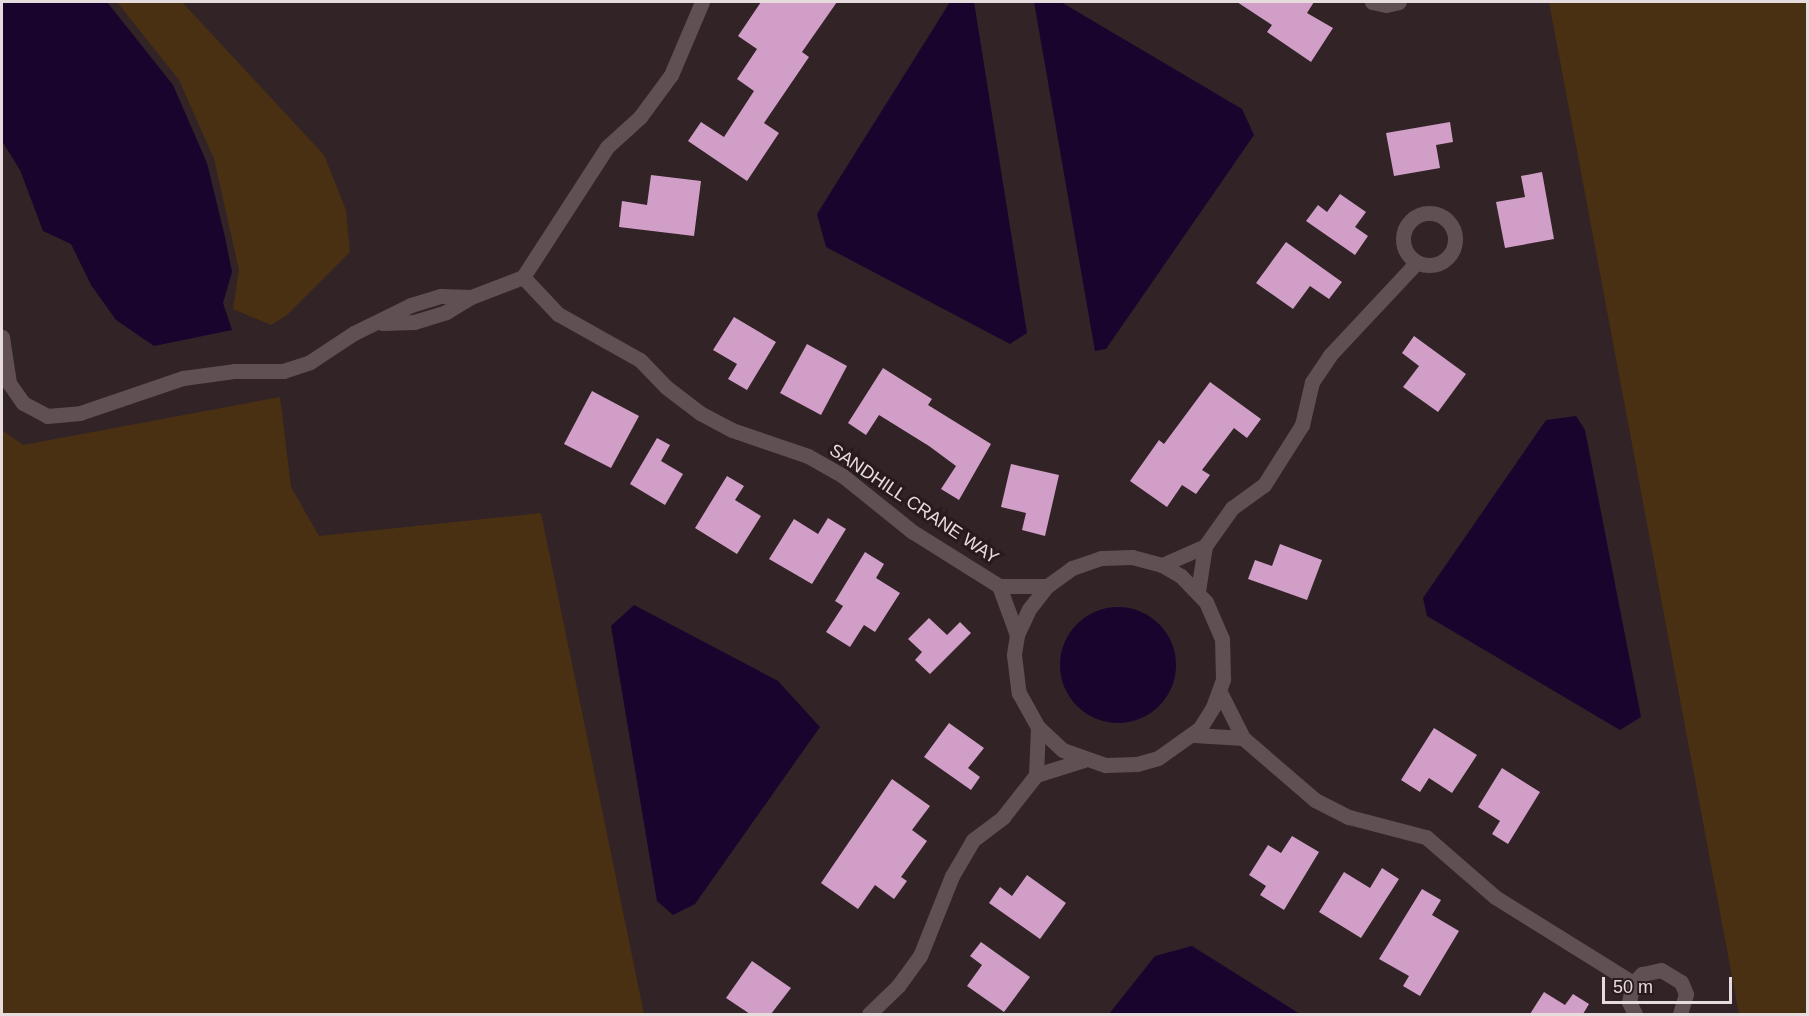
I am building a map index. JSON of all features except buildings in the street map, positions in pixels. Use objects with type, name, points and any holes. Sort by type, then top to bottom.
[{"type":"street","points":[[2,337],[9,383],[24,404],[47,416],[80,413],[183,378],[234,371],[283,371],[310,362],[354,333],[411,305],[441,296],[471,297],[523,277],[607,147],[640,117],[671,75],[702,2]]},
{"type":"street","points":[[1372,2],[1386,5],[1399,2]]},
{"type":"street","points":[[1198,591],[1205,546],[1232,508],[1264,485],[1284,457],[1302,424],[1311,382],[1330,355],[1417,262]]},
{"type":"street","name":"SANDHILL CRANE WAY","points":[[523,277],[558,314],[640,360],[666,387],[700,412],[732,430],[807,456],[843,476],[914,532],[999,586],[1017,635]]},
{"type":"street","points":[[1162,565],[1205,546]]},
{"type":"street","points":[[1132,557],[1162,565],[1198,591],[1213,614],[1222,639],[1224,665],[1220,692],[1194,735],[1168,754],[1148,762],[1116,765],[1084,759],[1054,743],[1038,727],[1019,693],[1015,674],[1017,635],[1029,609],[1047,586],[1072,568],[1101,558],[1132,557]]},
{"type":"street","points":[[999,586],[1047,586]]},
{"type":"street","points":[[1220,692],[1243,738],[1315,800],[1349,817],[1426,837],[1495,897],[1633,983]]},
{"type":"street","points":[[1036,775],[1038,727]]},
{"type":"street","points":[[1194,735],[1243,738]]},
{"type":"street","points":[[868,1014],[898,986],[920,956],[952,876],[973,840],[1003,817],[1036,775],[1084,759]]},
{"type":"street","points":[[1635,1014],[1629,1002],[1633,983],[1652,970],[1674,975],[1686,994],[1680,1014]]},
{"type":"shaded area","points":[[2,2],[107,2],[173,85],[207,163],[225,237],[232,272],[223,303],[232,330],[154,346],[116,320],[91,285],[71,244],[43,231],[20,170],[2,141]]},
{"type":"shaded area","points":[[117,2],[182,2],[324,155],[346,210],[350,252],[287,315],[271,325],[233,309],[239,270],[214,159],[179,80]]},
{"type":"shaded area","points":[[950,2],[974,2],[1027,333],[1010,344],[826,247],[817,214]]},
{"type":"shaded area","points":[[1034,2],[1061,2],[1242,109],[1254,135],[1106,349],[1095,351]]},
{"type":"shaded area","points":[[1549,2],[1807,2],[1807,1014],[1739,1014]]},
{"type":"shaded area","points":[[280,397],[291,487],[319,536],[541,513],[644,1014],[2,1014],[2,430],[23,445]]},
{"type":"shaded area","points":[[1576,416],[1585,430],[1641,717],[1620,730],[1427,616],[1423,598],[1546,420]]},
{"type":"shaded area","points":[[634,605],[778,681],[820,727],[695,904],[673,915],[657,901],[611,626]]},
{"type":"shaded area","points":[[1118,607],[1140,611],[1159,624],[1172,643],[1176,665],[1172,687],[1159,706],[1140,719],[1118,723],[1096,719],[1077,706],[1064,687],[1060,665],[1064,643],[1077,624],[1096,611]]},
{"type":"shaded area","points":[[1192,946],[1300,1014],[1109,1014],[1155,956]]}]
